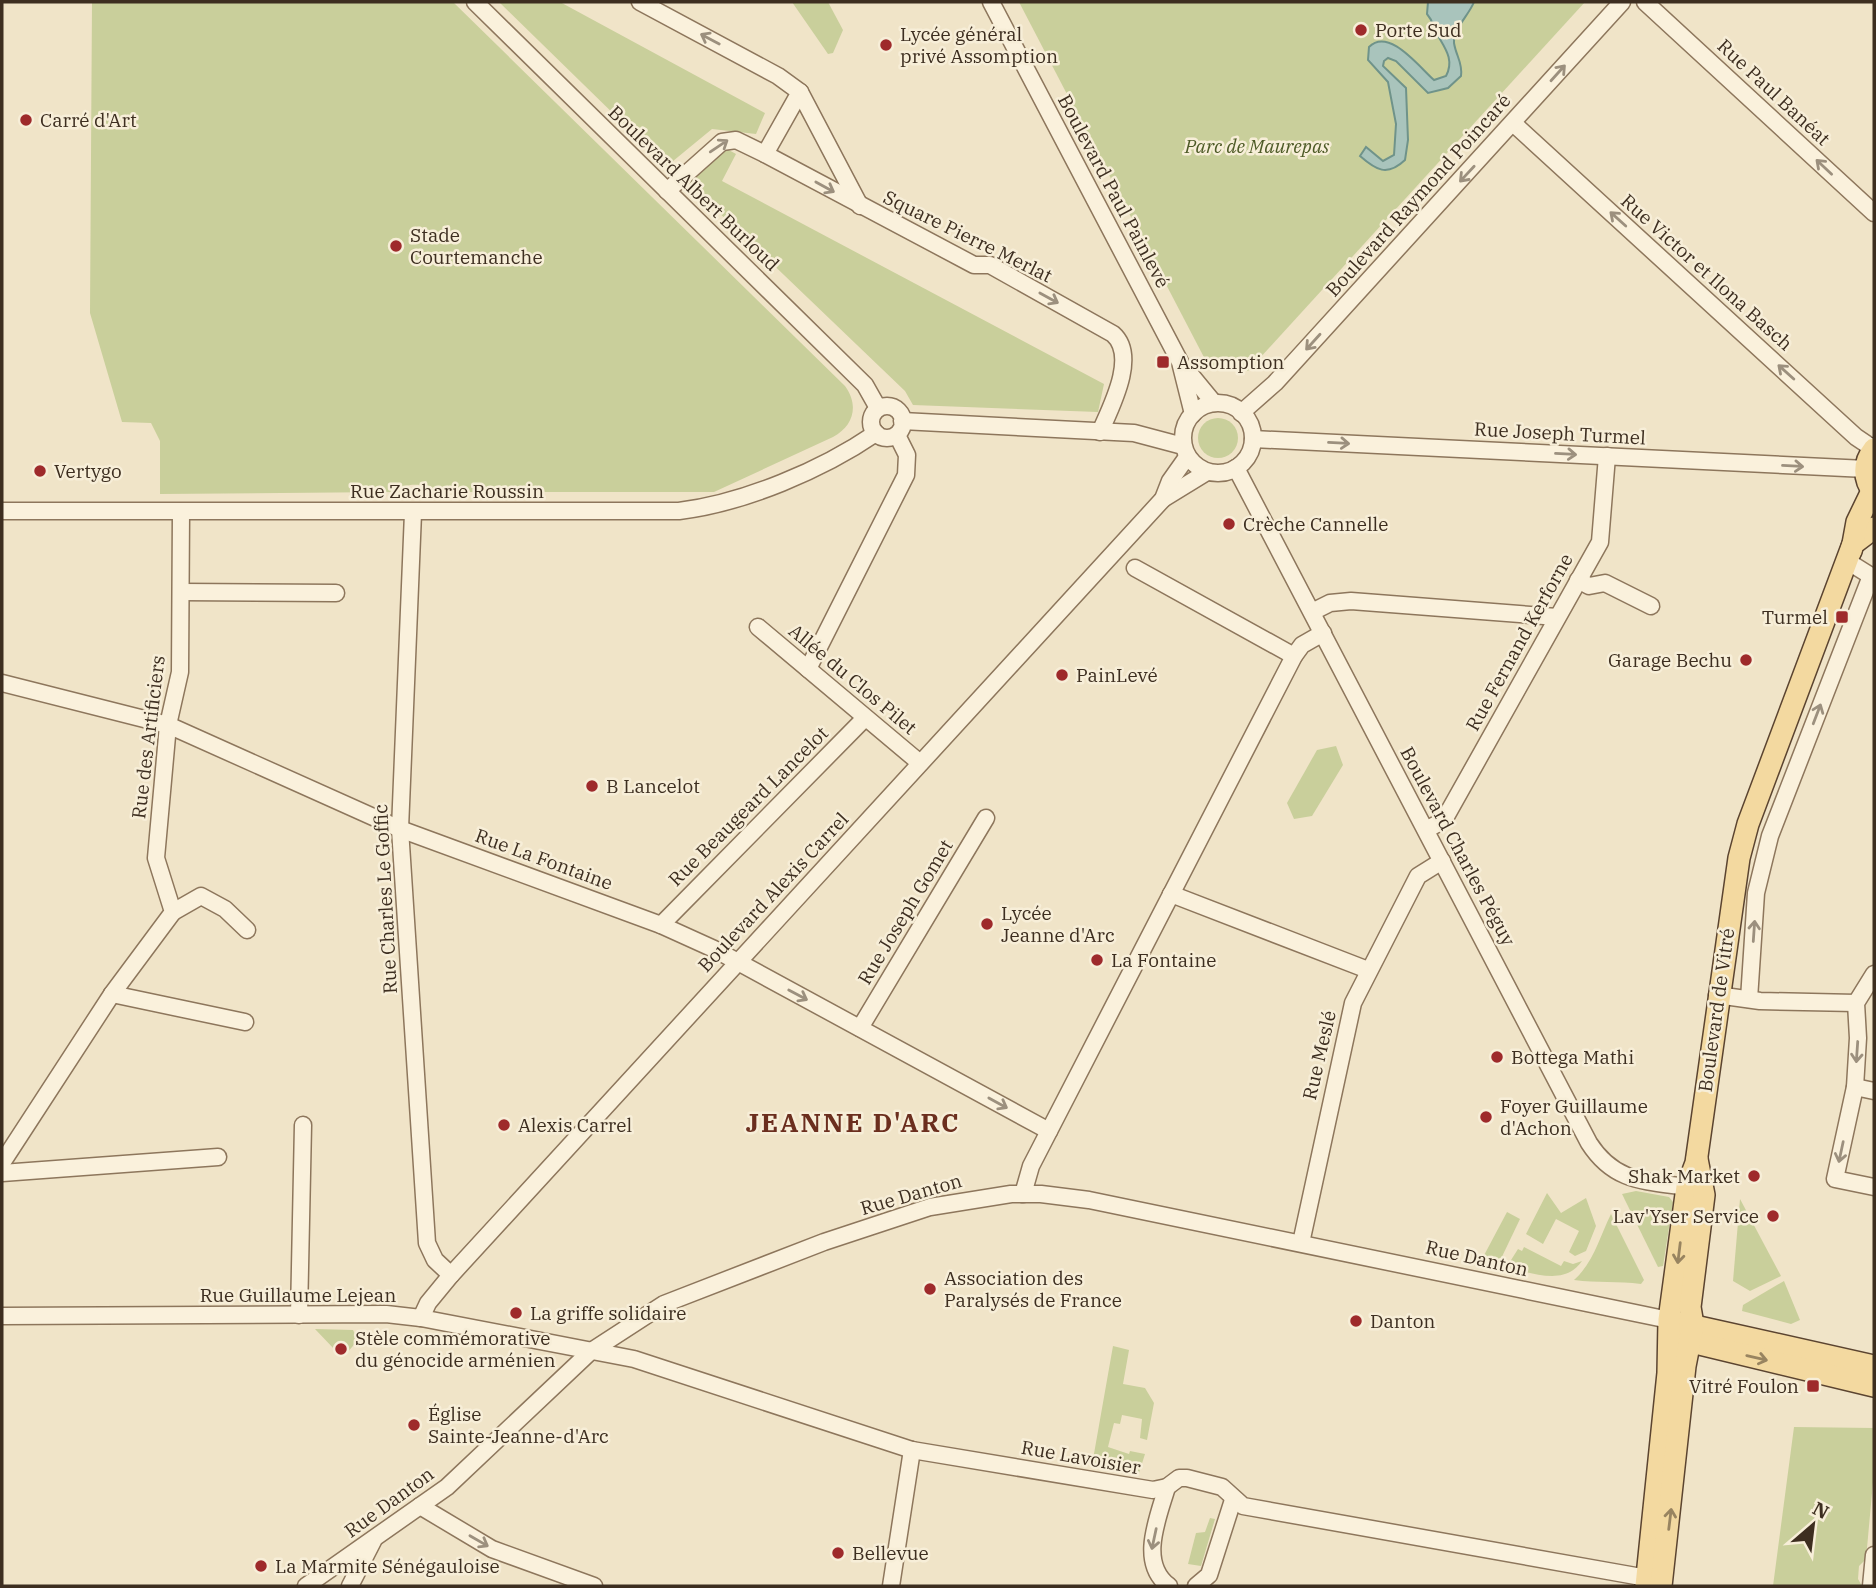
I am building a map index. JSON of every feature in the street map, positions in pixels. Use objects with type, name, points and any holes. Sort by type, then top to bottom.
[{"type":"main road","points":[[1866,469],[1874,449]]},
{"type":"main road","name":"Boulevard de Vitré","points":[[1651,1584],[1668,1373],[1668,1328],[1687,1186],[1696,1163],[1717,995],[1739,858],[1751,817],[1850,553],[1857,522],[1873,492],[1866,469]]},
{"type":"main road","points":[[1850,553],[1874,528]]},
{"type":"main road","name":"Boulevard de Vitré","points":[[1651,1584],[1680,1438],[1678,1424],[1692,1334],[1690,1307],[1704,1195],[1696,1163]]},
{"type":"main road","points":[[1668,1328],[1874,1386]]},
{"type":"main road","points":[[1692,1334],[1792,1348],[1874,1366]]},
{"type":"street","name":"Boulevard Albert Burloud","points":[[475,2],[865,385],[878,408]]},
{"type":"street","name":"Square Pierre Merlat","points":[[640,2],[778,76],[800,92],[860,206]]},
{"type":"street","name":"Boulevard Paul Painlevé","points":[[991,2],[1180,362],[1214,403]]},
{"type":"street","name":"Boulevard Raymond Poincaré","points":[[1241,412],[1275,383],[1622,2]]},
{"type":"street","name":"Rue Paul Banéat","points":[[1645,2],[1874,213]]},
{"type":"street","points":[[765,154],[800,92]]},
{"type":"street","name":"Rue Victor et Ilona Basch","points":[[1513,124],[1856,437],[1874,449]]},
{"type":"street","name":"Square Pierre Merlat","points":[[667,191],[722,142],[736,140],[974,265],[990,265],[1118,339],[1124,358],[1119,382],[1100,432]]},
{"type":"street","name":"Boulevard Paul Painlevé","points":[[1180,362],[1189,419]]},
{"type":"street","points":[[808,668],[906,475],[907,455],[900,428],[893,408],[878,408],[870,423],[876,433],[887,438],[900,428],[1134,433],[1189,419],[1214,403],[1229,405],[1241,412],[1251,426],[1253,439],[1247,459],[1236,468],[1222,473],[1207,472],[1185,452],[1134,433]]},
{"type":"street","points":[[1185,452],[1189,419]]},
{"type":"street","name":"Rue Zacharie Roussin","points":[[2,511],[413,513],[680,510],[714,507],[767,488],[852,448],[876,433]]},
{"type":"street","name":"Rue Joseph Turmel","points":[[1253,439],[1866,469]]},
{"type":"street","name":"Boulevard Alexis Carrel","points":[[1163,499],[1185,452]]},
{"type":"street","name":"Rue Fernand Kerforne","points":[[1426,830],[1444,820],[1600,542],[1607,456]]},
{"type":"street","name":"Boulevard Charles Péguy","points":[[1236,468],[1595,1152],[1603,1162],[1630,1178],[1687,1186]]},
{"type":"street","name":"Boulevard Alexis Carrel","points":[[421,1318],[428,1303],[451,1275],[1163,499],[1207,472]]},
{"type":"street","name":"Rue des Artificiers","points":[[173,912],[156,859],[168,725],[180,672],[181,512]]},
{"type":"street","name":"Rue Charles Le Goffic","points":[[413,513],[400,829],[427,1243],[432,1255],[451,1275]]},
{"type":"street","points":[[1749,999],[1756,893],[1770,836],[1871,576],[1850,553]]},
{"type":"street","points":[[1135,568],[1294,656]]},
{"type":"street","points":[[1578,580],[1589,586],[1605,583],[1651,606]]},
{"type":"street","points":[[181,592],[336,593]]},
{"type":"street","points":[[1312,612],[1330,603],[1351,601],[1557,617]]},
{"type":"street","name":"Allée du Clos Pilet","points":[[758,627],[920,763]]},
{"type":"street","points":[[1023,1194],[1031,1166],[1294,656],[1302,645],[1323,633]]},
{"type":"street","name":"Rue La Fontaine","points":[[2,683],[168,725],[400,829],[661,925],[738,962],[1049,1131]]},
{"type":"street","name":"Rue Beaugeard Lancelot","points":[[661,925],[864,718]]},
{"type":"street","name":"Rue Joseph Gomet","points":[[860,1028],[985,818]]},
{"type":"street","name":"Rue Meslé","points":[[1301,1242],[1348,1019],[1368,971],[1418,876],[1442,861]]},
{"type":"street","points":[[1171,894],[1368,971]]},
{"type":"street","points":[[2,1163],[112,995],[173,912],[201,897],[225,909],[247,930]]},
{"type":"street","points":[[1874,974],[1856,1003],[1858,1038],[1855,1087],[1835,1179],[1874,1187]]},
{"type":"street","points":[[112,995],[245,1022]]},
{"type":"street","points":[[1717,995],[1749,999],[1856,1003]]},
{"type":"street","points":[[1855,1087],[1874,1091]]},
{"type":"street","points":[[299,1315],[303,1125]]},
{"type":"street","points":[[2,1172],[218,1157]]},
{"type":"street","name":"Rue Danton","points":[[306,1586],[420,1506],[500,1439],[590,1352],[664,1304],[824,1242],[930,1207],[973,1198],[1023,1194],[1089,1200],[1301,1242],[1668,1328]]},
{"type":"street","name":"Rue Guillaume Lejean","points":[[2,1316],[386,1314],[421,1318],[590,1352]]},
{"type":"street","name":"Rue Lavoisier","points":[[590,1352],[634,1359],[912,1450],[1153,1490],[1167,1487],[1180,1478],[1187,1478],[1218,1485],[1233,1500],[1248,1507],[1651,1584]]},
{"type":"street","points":[[891,1586],[912,1450]]},
{"type":"street","points":[[1167,1487],[1152,1552],[1152,1565],[1169,1586]]},
{"type":"street","points":[[1196,1586],[1209,1575],[1233,1500]]},
{"type":"street","points":[[420,1506],[492,1549],[594,1586]]},
{"type":"street","points":[[350,1586],[374,1539]]},
{"type":"street","points":[[1871,1586],[1874,1555]]},
{"type":"street","points":[[325,1573],[337,1586]]},
{"type":"green space","name":"Stade Courtemanche","points":[[92,2],[453,2],[845,386],[852,400],[850,421],[833,437],[714,492],[438,492],[414,485],[390,492],[160,494],[160,441],[151,423],[122,422],[90,313]]},
{"type":"green space","points":[[499,2],[560,2],[765,113],[756,134],[712,129],[667,166]]},
{"type":"green space","points":[[792,2],[828,2],[843,30],[833,53],[828,54]]},
{"type":"green space","name":"Parc de Maurepas","points":[[1019,2],[1585,2],[1248,371],[1208,365]]},
{"type":"green space","points":[[727,149],[736,154],[722,181],[1104,384],[1098,412],[913,405],[905,391],[688,183]]},
{"type":"green space","points":[[1218,418],[1232,424],[1238,438],[1232,452],[1218,458],[1204,452],[1198,438],[1204,424]]},
{"type":"green space","points":[[1336,746],[1343,765],[1312,816],[1294,819],[1287,803],[1317,750]]},
{"type":"green space","points":[[1636,1191],[1669,1197],[1673,1202],[1663,1266],[1658,1267],[1622,1194]]},
{"type":"green space","points":[[1547,1193],[1561,1213],[1586,1198],[1596,1226],[1586,1251],[1575,1256],[1569,1252],[1579,1231],[1556,1219],[1543,1244],[1526,1234]]},
{"type":"green space","points":[[1740,1199],[1781,1276],[1750,1291],[1733,1281]]},
{"type":"green space","points":[[1507,1212],[1520,1219],[1498,1265],[1481,1261]]},
{"type":"green space","points":[[1611,1214],[1644,1280],[1641,1284],[1574,1280],[1591,1258]]},
{"type":"green space","points":[[1524,1247],[1561,1266],[1564,1261],[1573,1264],[1582,1261],[1575,1269],[1557,1276],[1506,1268],[1518,1249],[1522,1251]]},
{"type":"green space","points":[[1784,1281],[1800,1320],[1791,1324],[1742,1311],[1743,1305]]},
{"type":"green space","points":[[315,1329],[353,1330],[358,1340],[346,1354],[335,1354],[335,1350]]},
{"type":"green space","points":[[1113,1346],[1129,1350],[1123,1384],[1145,1388],[1154,1403],[1147,1440],[1140,1438],[1142,1419],[1122,1415],[1120,1424],[1114,1423],[1108,1447],[1129,1454],[1130,1451],[1145,1454],[1139,1473],[1092,1465]]},
{"type":"green space","points":[[1794,1427],[1874,1428],[1874,1471],[1866,1559],[1859,1566],[1858,1579],[1862,1586],[1773,1586]]},
{"type":"green space","points":[[1210,1518],[1215,1519],[1201,1566],[1188,1564],[1196,1533],[1205,1532]]},
{"type":"water","points":[[1428,2],[1474,2],[1454,38],[1461,76],[1448,88],[1428,93],[1396,61],[1388,58],[1384,61],[1383,66],[1406,88],[1408,140],[1405,160],[1393,169],[1382,170],[1360,156],[1366,147],[1383,161],[1394,155],[1396,124],[1388,82],[1368,60],[1369,47],[1377,42],[1394,45],[1434,80],[1446,76],[1449,59],[1427,14]]},
{"type":"place","name":"Porte Sud","points":[[1361,30]]},
{"type":"place","name":"Lycée général privé Assomption","points":[[886,45]]},
{"type":"place","name":"Carré d'Art","points":[[26,120]]},
{"type":"place","name":"Stade Courtemanche","points":[[396,246]]},
{"type":"place","name":"Assomption","points":[[1163,362]]},
{"type":"place","name":"Vertygo","points":[[40,471]]},
{"type":"place","name":"Crèche Cannelle","points":[[1229,524]]},
{"type":"place","name":"Turmel","points":[[1842,617]]},
{"type":"place","name":"Garage Bechu","points":[[1746,660]]},
{"type":"place","name":"PainLevé","points":[[1062,675]]},
{"type":"place","name":"B Lancelot","points":[[592,786]]},
{"type":"place","name":"Lycée Jeanne d'Arc","points":[[987,924]]},
{"type":"place","name":"La Fontaine","points":[[1097,960]]},
{"type":"place","name":"Bottega Mathi","points":[[1497,1057]]},
{"type":"place","name":"Foyer Guillaume d'Achon","points":[[1486,1117]]},
{"type":"place","name":"Alexis Carrel","points":[[504,1125]]},
{"type":"place","name":"Shak Market","points":[[1754,1176]]},
{"type":"place","name":"Lav'Yser Service","points":[[1773,1216]]},
{"type":"place","name":"Association des Paralysés de France","points":[[930,1289]]},
{"type":"place","name":"La griffe solidaire","points":[[516,1313]]},
{"type":"place","name":"Danton","points":[[1356,1321]]},
{"type":"place","name":"Stèle commémorative du génocide arménien","points":[[341,1349]]},
{"type":"place","name":"Vitré Foulon","points":[[1813,1386]]},
{"type":"place","name":"Église Sainte-Jeanne-d'Arc","points":[[414,1425]]},
{"type":"place","name":"Bellevue","points":[[838,1553]]},
{"type":"place","name":"La Marmite Sénégauloise","points":[[261,1566]]},
{"type":"district","name":"JEANNE D'ARC","points":[[853,1122]]}]
